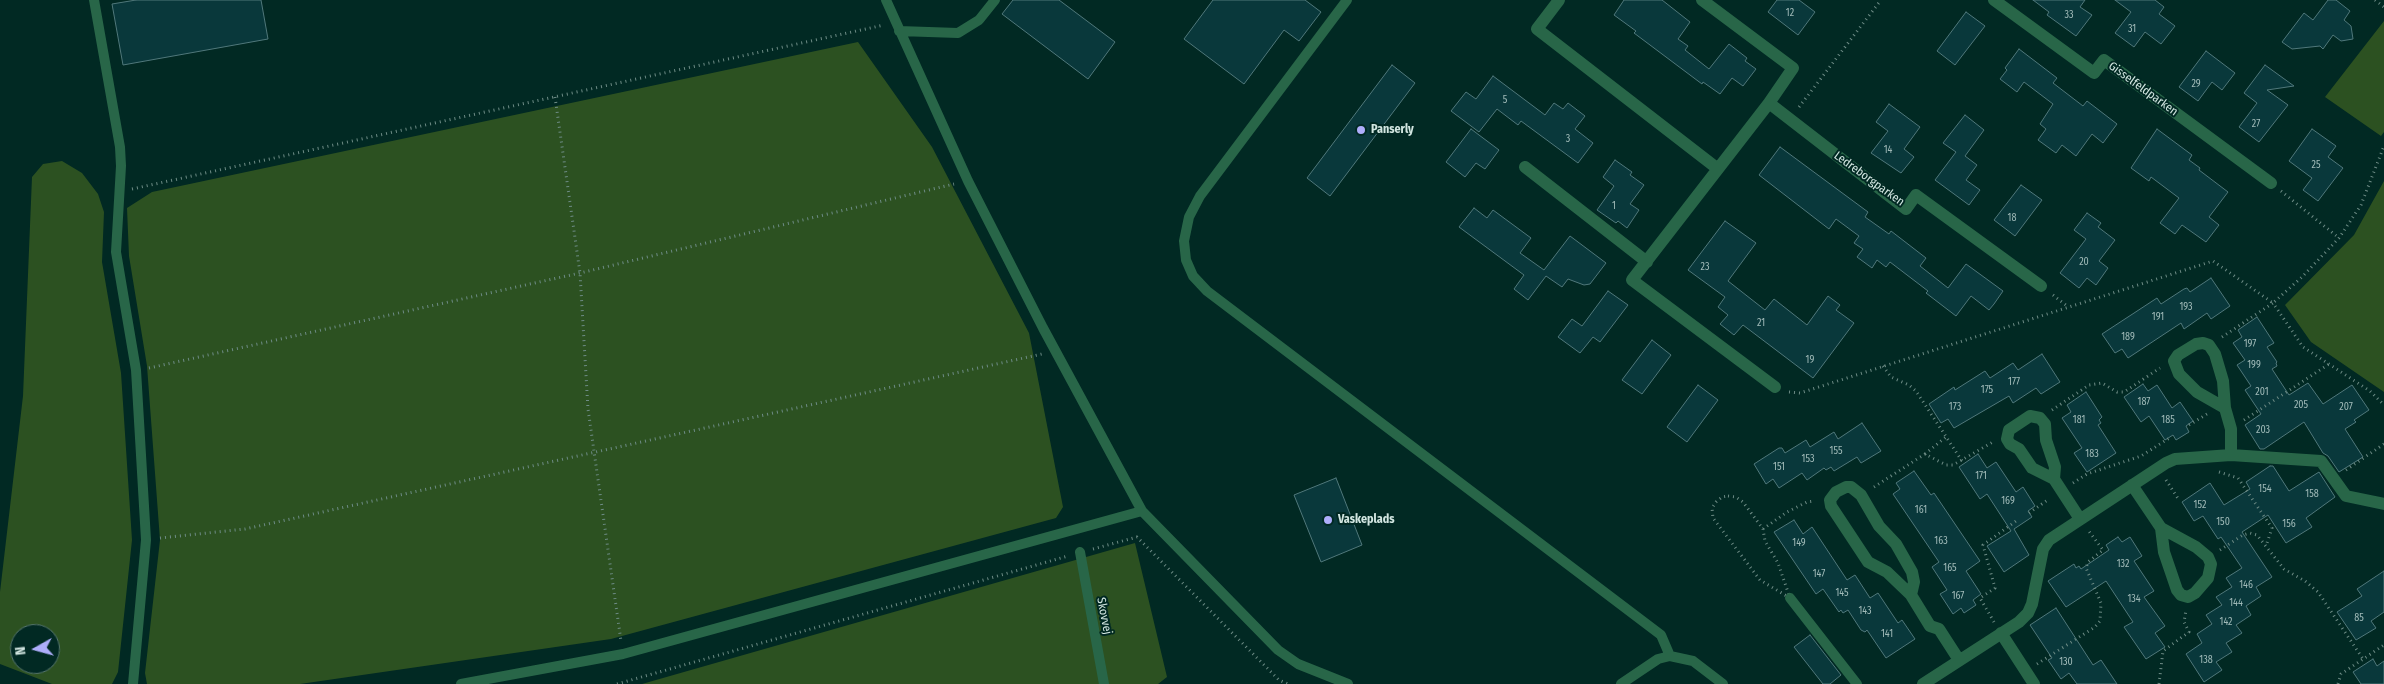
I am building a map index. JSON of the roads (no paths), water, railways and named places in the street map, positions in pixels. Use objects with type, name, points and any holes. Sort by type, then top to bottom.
[{"type":"street","points":[[1559,0],[1537,29],[1718,169]]},
{"type":"street","points":[[1702,0],[1793,68],[1769,103],[1632,280],[1775,387]]},
{"type":"street","name":"Gisselfeldparken","points":[[1994,0],[2094,74],[2104,60],[2271,183]]},
{"type":"street","name":"Ledreborgparken","points":[[1769,103],[1906,209],[1916,195],[2041,286]]},
{"type":"street","points":[[1525,167],[1647,262]]},
{"type":"street","points":[[2226,408],[2197,392],[2178,374],[2174,361],[2178,355],[2196,344],[2203,343],[2209,345],[2215,354],[2223,381],[2231,429],[2232,454]]},
{"type":"street","points":[[2054,479],[2032,468],[2019,449],[2010,444],[2007,434],[2030,416],[2040,418],[2045,424],[2046,440],[2054,459],[2054,479],[2080,519]]},
{"type":"street","points":[[1923,684],[2019,622],[2028,612],[2032,604],[2043,549],[2049,540],[2166,463],[2175,459],[2232,454],[2321,461],[2346,496],[2384,504]]},
{"type":"street","points":[[2132,485],[2161,528],[2164,552],[2177,590],[2181,595],[2188,597],[2208,578],[2211,564],[2208,557],[2196,547],[2161,528]]},
{"type":"street","points":[[1911,595],[1914,582],[1912,572],[1896,544],[1878,526],[1861,495],[1852,487],[1846,487],[1836,492],[1830,500],[1833,511],[1868,562],[1887,572],[1911,595],[1930,626],[1939,630],[1959,660]]},
{"type":"street","points":[[2001,633],[2034,684]]},
{"type":"lane","points":[[94,0],[120,147],[120,191],[116,252],[136,370],[146,540],[133,684]]},
{"type":"lane","points":[[886,0],[968,181],[1043,328],[1142,511],[1278,650],[1298,664],[1348,684]]},
{"type":"lane","points":[[899,32],[958,33],[979,20],[995,0]]},
{"type":"lane","points":[[1347,0],[1200,196],[1189,217],[1184,240],[1186,260],[1193,276],[1207,290],[1661,635],[1670,656]]},
{"type":"lane","points":[[462,684],[623,654],[1142,511]]},
{"type":"lane","name":"Skovvej","points":[[1080,552],[1104,684]]},
{"type":"lane","points":[[1790,598],[1857,684]]},
{"type":"lane","points":[[1621,684],[1658,659],[1670,656],[1693,660],[1723,684]]},
{"type":"place","name":"Panserly","points":[[1361,130]]},
{"type":"place","name":"Vaskeplads","points":[[1328,520]]}]
